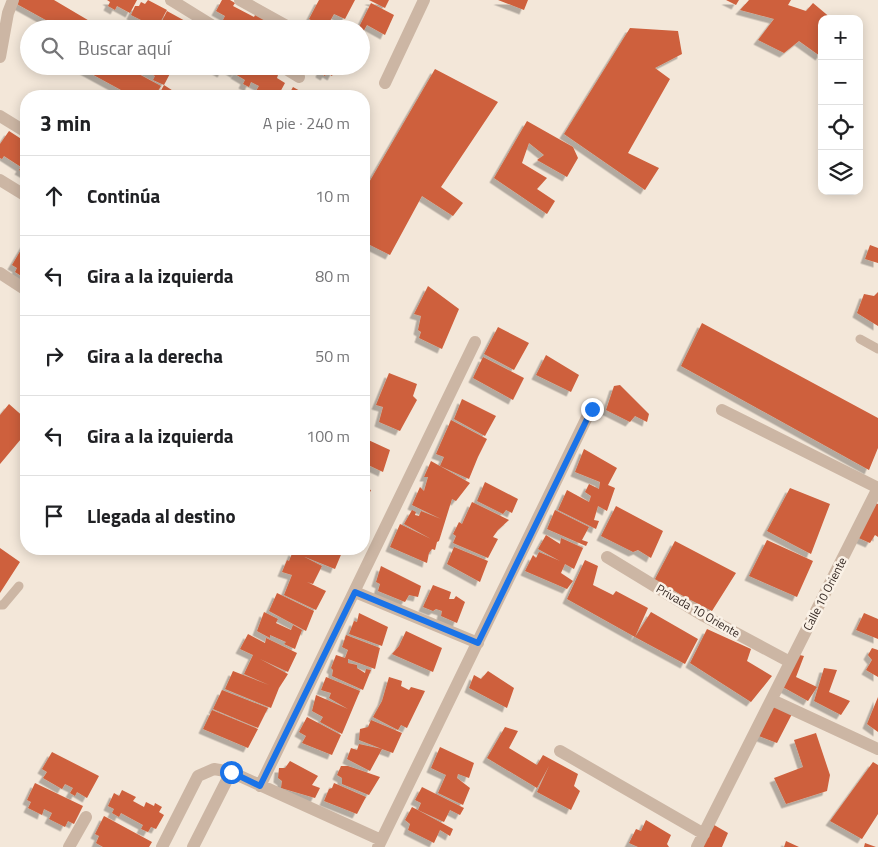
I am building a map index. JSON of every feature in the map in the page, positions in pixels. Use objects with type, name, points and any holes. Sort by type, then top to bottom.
[{"type":"street","points":[[0,57],[4,11],[13,0]]},
{"type":"street","points":[[171,0],[203,20]]},
{"type":"street","points":[[240,0],[276,20]]},
{"type":"street","points":[[385,82],[424,0]]},
{"type":"street","points":[[294,75],[299,78]]},
{"type":"street","points":[[0,116],[20,128]]},
{"type":"street","points":[[0,180],[20,192]]},
{"type":"street","points":[[0,273],[20,286]]},
{"type":"street","points":[[260,786],[475,342]]},
{"type":"street","points":[[162,847],[198,776],[214,769],[231,772],[380,843],[592,409]]},
{"type":"street","points":[[722,410],[878,488]]},
{"type":"street","name":"Calle 10 Oriente","points":[[697,847],[878,488]]},
{"type":"street","name":"Privada 10 Oriente","points":[[608,557],[704,616],[790,662]]},
{"type":"street","points":[[355,592],[478,643]]},
{"type":"street","points":[[772,700],[878,749]]},
{"type":"street","points":[[560,751],[704,834]]},
{"type":"street","points":[[193,847],[231,772]]},
{"type":"street","points":[[69,847],[86,817]]},
{"type":"lane","points":[[860,339],[878,349]]},
{"type":"lane","points":[[0,605],[3,605],[20,586]]},
{"type":"building","points":[[16,0],[54,0],[88,20],[46,20],[15,3]]},
{"type":"building","points":[[107,0],[137,0],[130,13],[117,6],[115,10],[108,6],[110,2]]},
{"type":"building","points":[[148,0],[167,10],[161,20],[141,20],[131,15],[135,6],[139,6],[141,2],[145,4]]},
{"type":"building","points":[[222,0],[230,0],[235,3],[233,6],[254,17],[256,13],[267,19],[223,20],[225,16],[216,11]]},
{"type":"building","points":[[319,0],[355,0],[345,19],[334,14],[331,20],[309,19]]},
{"type":"building","points":[[369,0],[389,0],[385,8]]},
{"type":"building","points":[[498,0],[528,0],[524,10]]},
{"type":"building","points":[[726,0],[739,0],[736,5]]},
{"type":"building","points":[[749,0],[791,0],[788,5],[806,11],[813,3],[827,15],[818,15],[818,55],[799,41],[784,53],[758,40],[774,19],[740,10]]},
{"type":"building","points":[[371,3],[394,15],[385,35],[370,27],[370,20],[362,20]]},
{"type":"building","points":[[167,11],[183,20],[162,20]]},
{"type":"building","points":[[630,28],[678,31],[682,54],[655,68],[670,79],[628,153],[659,168],[645,190],[564,134]]},
{"type":"building","points":[[435,69],[498,102],[441,187],[463,203],[453,216],[422,196],[390,255],[370,245],[370,181]]},
{"type":"building","points":[[94,75],[141,75],[161,86],[159,90],[121,90]]},
{"type":"building","points":[[153,75],[169,75],[164,85],[153,80],[155,76]]},
{"type":"building","points":[[237,75],[278,75],[277,78],[285,83],[281,90],[257,90],[259,86],[251,82],[249,87],[243,84],[245,80]]},
{"type":"building","points":[[164,85],[172,90],[161,90]]},
{"type":"building","points":[[527,121],[573,147],[578,158],[567,177],[537,160],[544,155],[529,143],[522,163],[547,178],[537,189],[555,201],[547,214],[494,178]]},
{"type":"building","points":[[9,131],[20,138],[20,166],[4,156],[2,159],[0,158],[0,144]]},
{"type":"building","points":[[870,245],[878,248],[878,263],[865,259]]},
{"type":"building","points":[[20,251],[20,275],[15,272],[17,268],[12,265]]},
{"type":"building","points":[[428,286],[459,309],[442,349],[419,338],[421,332],[418,330],[421,316],[414,314]]},
{"type":"building","points":[[878,292],[878,326],[857,313],[864,294],[874,296]]},
{"type":"building","points":[[702,323],[878,418],[878,448],[869,470],[681,366]]},
{"type":"building","points":[[498,327],[529,343],[514,370],[484,354]]},
{"type":"building","points":[[546,355],[579,375],[571,392],[536,375]]},
{"type":"building","points":[[483,357],[524,378],[513,400],[473,378]]},
{"type":"building","points":[[389,373],[417,384],[413,396],[417,400],[400,431],[379,422],[383,407],[376,405]]},
{"type":"building","points":[[620,385],[649,414],[647,422],[635,416],[630,422],[606,410],[614,386]]},
{"type":"building","points":[[462,399],[496,416],[485,436],[454,419]]},
{"type":"building","points":[[9,404],[20,414],[20,440],[0,464],[0,415]]},
{"type":"building","points":[[451,420],[487,439],[469,479],[440,466],[444,457],[436,454]]},
{"type":"building","points":[[370,441],[390,450],[383,472],[370,466]]},
{"type":"building","points":[[584,449],[617,468],[608,485],[615,488],[607,511],[598,506],[594,520],[599,521],[596,529],[558,510],[567,490],[589,502],[591,496],[585,492],[589,484],[599,489],[600,482],[575,472]]},
{"type":"building","points":[[431,461],[470,483],[456,501],[452,499],[439,541],[435,550],[432,549],[429,553],[427,563],[390,547],[400,524],[431,539],[404,524],[412,510],[416,512],[415,515],[419,516],[421,511],[441,519],[412,505],[420,487],[424,491],[428,477],[424,477]]},
{"type":"building","points":[[485,482],[518,499],[512,513],[506,510],[503,514],[477,501]]},
{"type":"building","points":[[790,488],[830,504],[811,554],[767,531]]},
{"type":"building","points":[[871,501],[878,504],[878,537],[875,535],[870,543],[854,536]]},
{"type":"building","points":[[472,502],[509,520],[493,537],[498,539],[488,558],[453,543],[456,536],[453,534],[459,522],[462,524]]},
{"type":"building","points":[[616,506],[663,531],[651,558],[638,550],[633,552],[601,536]]},
{"type":"building","points":[[555,510],[589,527],[582,540],[588,542],[586,546],[547,529]]},
{"type":"building","points":[[546,535],[560,544],[561,538],[583,548],[574,569],[565,564],[561,573],[573,581],[567,589],[525,571],[533,555],[536,558],[539,552],[560,561],[538,549]]},
{"type":"building","points":[[767,540],[813,561],[797,597],[749,576]]},
{"type":"building","points":[[675,541],[736,573],[712,611],[654,581]]},
{"type":"building","points":[[454,547],[488,561],[480,582],[447,564]]},
{"type":"building","points":[[0,548],[20,562],[0,593]]},
{"type":"building","points":[[291,555],[301,555],[322,566],[313,584],[307,582],[326,591],[316,610],[284,595],[292,575],[282,572],[287,560],[289,561]]},
{"type":"building","points":[[300,555],[341,555],[335,569]]},
{"type":"building","points":[[585,560],[598,566],[593,585],[613,595],[616,591],[648,608],[635,637],[567,599]]},
{"type":"building","points":[[381,566],[421,586],[418,597],[409,595],[405,602],[378,591],[380,584],[376,582]]},
{"type":"building","points":[[433,585],[451,592],[449,599],[454,599],[456,596],[465,602],[457,623],[441,616],[442,611],[436,609],[433,611],[423,607]]},
{"type":"building","points":[[277,593],[314,611],[306,631],[269,611]]},
{"type":"building","points":[[264,612],[278,619],[276,623],[291,630],[293,625],[302,630],[295,649],[284,644],[286,642],[270,635],[270,638],[257,631]]},
{"type":"building","points":[[651,612],[698,639],[685,664],[635,637]]},
{"type":"building","points":[[359,613],[388,627],[382,646],[349,634],[354,621],[357,622]]},
{"type":"building","points":[[864,613],[878,619],[878,639],[856,630]]},
{"type":"building","points":[[707,629],[751,649],[747,661],[772,676],[751,702],[690,663]]},
{"type":"building","points":[[406,631],[442,648],[433,672],[392,654],[399,646]]},
{"type":"building","points":[[248,634],[265,643],[266,638],[297,653],[288,672],[260,659],[288,674],[279,688],[271,708],[225,689],[233,671],[269,685],[244,674],[253,655],[240,649]]},
{"type":"building","points":[[346,635],[380,648],[375,669],[348,659],[348,663],[357,665],[357,668],[365,673],[366,669],[371,670],[363,690],[332,676],[333,670],[331,668],[336,655],[345,658],[348,650],[342,647]]},
{"type":"building","points":[[872,648],[878,650],[878,677],[866,670],[872,660],[868,655]]},
{"type":"building","points":[[791,653],[804,656],[796,677],[817,687],[808,701],[781,686]]},
{"type":"building","points":[[824,668],[837,670],[829,692],[850,701],[841,715],[814,701]]},
{"type":"building","points":[[488,671],[514,688],[507,708],[469,688],[474,675],[481,679]]},
{"type":"building","points":[[326,677],[360,691],[342,734],[320,722],[323,717],[312,711],[316,695],[348,709],[329,698],[331,693],[321,690]]},
{"type":"building","points":[[389,677],[402,681],[401,686],[409,690],[411,687],[425,691],[407,728],[401,725],[398,730],[373,717],[382,701]]},
{"type":"building","points":[[222,690],[268,708],[258,728],[213,709]]},
{"type":"building","points":[[878,697],[878,732],[867,724]]},
{"type":"building","points":[[769,705],[792,714],[777,743],[756,735]]},
{"type":"building","points":[[212,710],[258,729],[248,748],[203,729]]},
{"type":"building","points":[[307,717],[341,735],[332,755],[302,743],[306,736],[299,732]]},
{"type":"building","points":[[371,720],[402,733],[393,753],[359,740],[360,729],[368,727]]},
{"type":"building","points":[[505,727],[518,731],[509,748],[537,765],[543,755],[578,774],[574,786],[580,791],[571,810],[537,792],[549,766],[537,788],[487,758]]},
{"type":"building","points":[[816,733],[830,775],[827,791],[786,804],[774,778],[803,767],[794,740]]},
{"type":"building","points":[[359,744],[382,749],[370,771],[347,759],[351,748],[357,750]]},
{"type":"building","points":[[440,747],[474,763],[469,778],[458,774],[457,778],[470,788],[463,805],[438,793],[446,775],[431,768]]},
{"type":"building","points":[[52,752],[99,776],[87,798],[77,792],[75,796],[70,793],[73,788],[65,784],[62,789],[43,778],[47,772],[42,769]]},
{"type":"building","points":[[290,761],[318,776],[312,785],[320,788],[315,798],[281,788],[282,781],[278,778],[279,768],[285,768]]},
{"type":"building","points":[[873,762],[878,765],[878,814],[862,839],[830,821]]},
{"type":"building","points":[[341,766],[348,766],[380,777],[369,795],[342,784],[342,778],[337,775]]},
{"type":"building","points":[[35,783],[83,806],[74,824],[68,821],[65,827],[49,819],[52,813],[44,809],[42,815],[28,808],[31,802],[27,800]]},
{"type":"building","points":[[334,783],[366,797],[357,814],[324,801]]},
{"type":"building","points":[[422,787],[464,808],[460,815],[450,810],[444,822],[418,810],[421,803],[415,800]]},
{"type":"building","points":[[122,790],[136,797],[133,801],[144,807],[146,802],[154,806],[155,803],[162,807],[159,812],[164,815],[156,829],[151,827],[148,832],[141,829],[143,825],[121,813],[119,817],[112,813],[114,809],[108,806],[114,793],[119,796]]},
{"type":"building","points":[[412,807],[453,829],[450,836],[440,830],[434,843],[408,830],[410,824],[405,820]]},
{"type":"building","points":[[104,816],[152,842],[149,847],[103,847],[96,843],[99,836],[95,834]]},
{"type":"building","points":[[646,820],[671,835],[667,844],[669,847],[638,847],[629,843],[636,829],[641,831]]},
{"type":"building","points":[[709,822],[728,833],[722,847],[700,847]]},
{"type":"building","points":[[786,841],[799,847],[784,847]]},
{"type":"building","points":[[865,843],[876,847],[864,847]]},
{"type":"route","points":[[231,772],[260,786],[355,592],[478,643],[592,409]]}]
